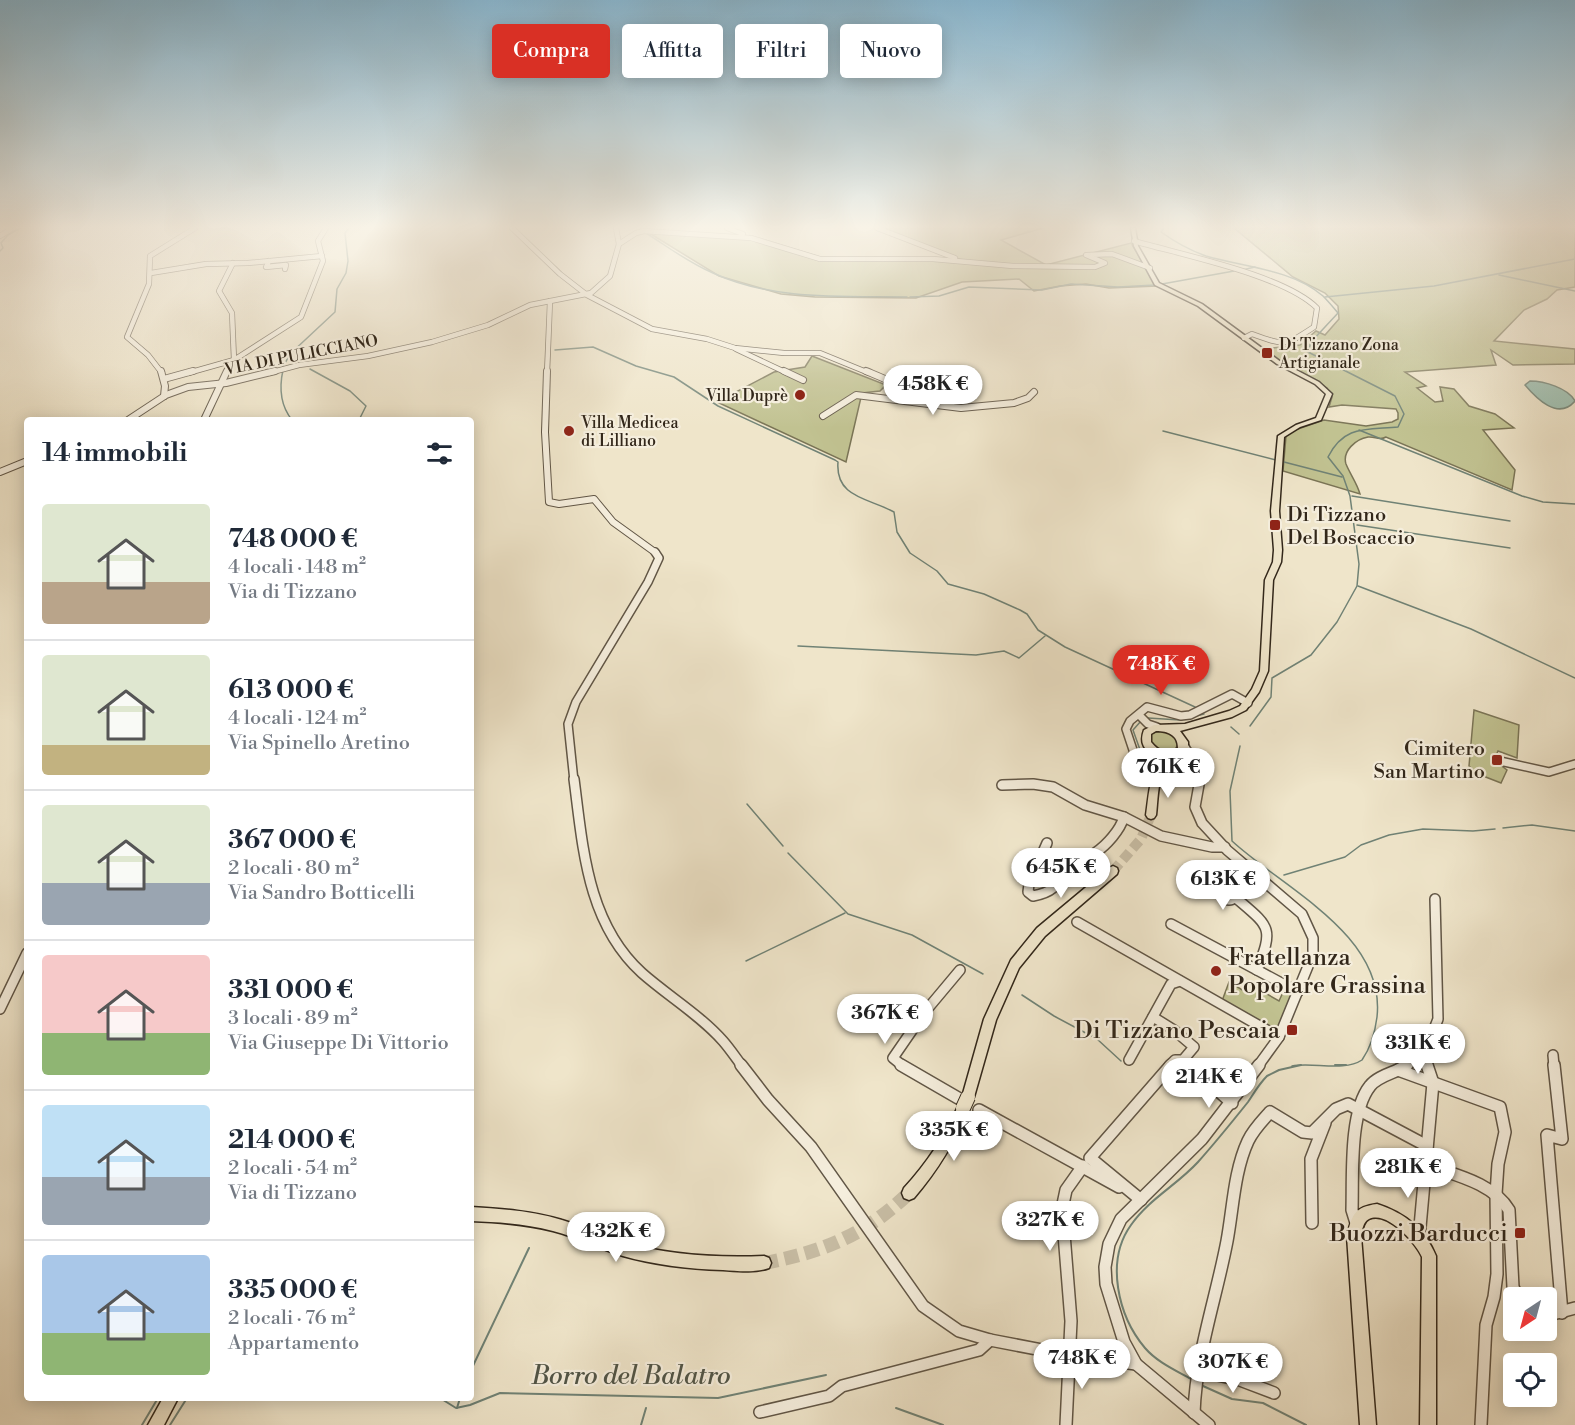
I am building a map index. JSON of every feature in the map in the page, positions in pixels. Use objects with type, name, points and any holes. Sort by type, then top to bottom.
[{"type":"main road","points":[[1151,815],[1157,779],[1162,765],[1181,752],[1190,731],[1232,714],[1248,703],[1264,671],[1269,579],[1277,562],[1278,550],[1275,511],[1281,436],[1298,426],[1319,419],[1329,394],[1323,387],[1284,366],[1200,305],[1178,294]]},
{"type":"main road","points":[[1151,724],[1205,723]]},
{"type":"main road","points":[[1151,724],[1177,734],[1184,743]]},
{"type":"main road","points":[[1151,724],[1145,740],[1155,759],[1157,779]]},
{"type":"main road","points":[[1151,749],[1160,754],[1174,756]]},
{"type":"main road","points":[[909,1193],[933,1167],[946,1147],[990,1018],[1015,964],[1041,932],[1113,871]]},
{"type":"main road","points":[[1368,1425],[1354,1248],[1356,1223],[1364,1214],[1387,1213],[1405,1223],[1419,1238],[1428,1251],[1430,1261],[1428,1425]]},
{"type":"main road","points":[[474,1214],[501,1215],[553,1224],[623,1249],[667,1257],[733,1265],[764,1263]]},
{"type":"main road","points":[[156,1425],[169,1401]]},
{"type":"street","points":[[145,294],[127,337],[158,364],[166,389],[164,396]]},
{"type":"street","points":[[205,417],[220,383],[234,360],[232,313],[221,294]]},
{"type":"street","points":[[164,379],[234,360],[301,317],[310,294]]},
{"type":"street","points":[[1245,338],[1252,334],[1271,341],[1290,343],[1314,327],[1317,308],[1300,294]]},
{"type":"street","points":[[586,295],[652,329],[707,339],[735,348],[803,380]]},
{"type":"street","name":"VIA DI PULICCIANO","points":[[133,417],[172,392],[299,364],[368,356],[436,341],[501,320],[529,305],[586,295]]},
{"type":"street","points":[[550,301],[545,432],[549,502],[558,505],[581,499],[594,499],[613,522],[653,549],[659,558],[648,582],[576,702],[568,724],[576,808],[589,880],[598,911],[615,940],[636,966],[722,1040],[768,1100],[811,1147],[923,1306],[959,1331],[990,1340],[1068,1355],[1136,1364]]},
{"type":"street","points":[[735,348],[784,353],[820,353],[891,381],[913,395],[919,402]]},
{"type":"street","points":[[166,389],[172,392]]},
{"type":"street","points":[[823,416],[856,395],[962,408],[1014,403],[1028,398],[1034,392]]},
{"type":"street","points":[[0,472],[24,461]]},
{"type":"street","points":[[1151,724],[1144,708],[1150,707],[1175,716],[1190,715],[1232,693],[1248,703]]},
{"type":"street","points":[[1131,776],[1141,774],[1126,729],[1130,721],[1151,724]]},
{"type":"street","points":[[1184,743],[1200,773],[1194,796],[1196,813],[1225,847],[1302,914],[1310,927],[1314,943],[1313,954],[1279,1037],[1232,1103],[1202,1139],[1137,1197],[1121,1219],[1109,1244],[1105,1267],[1111,1306],[1124,1342],[1136,1364],[1209,1425]]},
{"type":"street","points":[[1174,756],[1186,757],[1197,765]]},
{"type":"street","points":[[1500,761],[1549,772],[1575,764]]},
{"type":"street","points":[[1002,786],[1034,784],[1053,787],[1085,805],[1124,817],[1161,836],[1212,847],[1225,847]]},
{"type":"street","points":[[1047,843],[1029,884],[1028,892],[1033,896],[1043,894],[1056,886],[1073,861],[1095,853],[1121,827],[1124,817]]},
{"type":"street","points":[[1236,898],[1267,926],[1270,933],[1257,970]]},
{"type":"street","points":[[1356,1223],[1352,1209],[1359,1111],[1362,1099],[1378,1079],[1424,1055],[1438,1019],[1435,899]]},
{"type":"street","points":[[1077,922],[1174,980],[1279,1037]]},
{"type":"street","points":[[1171,924],[1298,992]]},
{"type":"street","points":[[0,1009],[24,959]]},
{"type":"street","points":[[960,970],[924,1012],[892,1058],[907,1070],[963,1101]]},
{"type":"street","points":[[1130,1060],[1174,980]]},
{"type":"street","points":[[1153,1017],[1174,1030],[1194,1047],[1183,1060]]},
{"type":"street","points":[[1419,1238],[1433,1083],[1424,1055]]},
{"type":"street","points":[[1553,1055],[1562,1139],[1547,1135],[1562,1313]]},
{"type":"street","points":[[1137,1197],[1090,1158],[1175,1060],[1183,1060],[1232,1103]]},
{"type":"street","points":[[1398,1070],[1500,1107],[1505,1132],[1498,1164],[1496,1194],[1497,1274],[1494,1297],[1486,1325],[1481,1425]]},
{"type":"street","points":[[1194,1413],[1194,1394],[1207,1322],[1247,1143],[1270,1112],[1308,1134],[1312,1133],[1336,1109],[1348,1104],[1427,1146]]},
{"type":"street","points":[[979,1110],[1137,1197]]},
{"type":"street","points":[[1312,1223],[1311,1159],[1327,1118]]},
{"type":"street","points":[[1427,1165],[1496,1194],[1507,1203],[1513,1287]]},
{"type":"street","points":[[1066,1425],[1071,1321],[1062,1209],[1066,1190],[1083,1166]]},
{"type":"street","points":[[1557,1314],[1575,1308]]},
{"type":"street","points":[[760,1412],[829,1396],[842,1386],[979,1350],[990,1340]]},
{"type":"street","points":[[1199,1372],[1240,1380],[1274,1393]]},
{"type":"green space","points":[[787,294],[926,294],[916,298]]},
{"type":"green space","points":[[1326,294],[1552,294],[1524,310],[1494,341],[1575,349],[1575,364],[1513,365],[1491,350],[1496,365],[1405,372],[1426,386],[1417,388],[1435,402],[1443,401],[1440,387],[1454,389],[1469,406],[1495,414],[1514,428],[1483,430],[1515,470],[1512,490],[1386,437],[1363,438],[1348,450],[1346,464],[1360,494],[1283,471],[1286,436],[1292,431],[1324,420],[1366,426],[1398,419],[1396,409],[1342,405],[1329,407],[1332,397],[1327,388],[1263,349],[1300,345],[1316,331],[1325,335],[1339,319],[1338,306]]},
{"type":"green space","points":[[812,356],[886,385],[880,391],[862,393],[846,462],[717,402],[774,372],[805,367]]},
{"type":"green space","points":[[1474,710],[1519,725],[1517,758],[1498,751],[1495,758],[1507,770],[1501,783],[1478,774],[1469,766]]},
{"type":"green space","points":[[1158,731],[1168,733],[1175,738],[1178,744],[1175,750],[1162,752],[1151,743],[1151,734]]},
{"type":"green space","points":[[1229,982],[1249,994],[1253,986],[1279,1001],[1284,990],[1291,994],[1293,999],[1278,1029],[1274,1026],[1272,1030],[1222,1001]]},
{"type":"shaded area","points":[[1530,381],[1555,386],[1567,392],[1575,401],[1562,409],[1548,405],[1525,385]]},
{"type":"waterway","name":"Borro del Balatro","points":[[283,367],[290,354],[335,312],[337,294]]},
{"type":"waterway","points":[[802,294],[907,297]]},
{"type":"waterway","points":[[910,297],[944,294]]},
{"type":"waterway","points":[[1321,294],[1338,313],[1311,342],[1308,352],[1395,396],[1404,414],[1398,427],[1360,430]]},
{"type":"waterway","points":[[1325,297],[1350,294]]},
{"type":"waterway","points":[[555,350],[593,347],[636,366],[674,377],[718,406],[835,460],[838,462],[842,483],[848,490],[894,512],[897,532],[910,553],[937,571],[948,584],[984,594],[1020,610],[1027,614],[1038,630],[1065,647],[1195,707]]},
{"type":"waterway","points":[[310,369],[350,391],[366,406],[360,417]]},
{"type":"waterway","name":"Borro del Balatro","points":[[283,370],[282,396],[290,417]]},
{"type":"waterway","points":[[1250,726],[1271,697],[1272,678],[1311,655],[1337,622],[1357,586],[1359,564],[1350,496],[1343,476],[1328,457],[1341,439],[1360,430]]},
{"type":"waterway","points":[[1360,430],[1522,496],[1543,502],[1575,504]]},
{"type":"waterway","points":[[1163,431],[1276,460]]},
{"type":"waterway","points":[[1284,462],[1342,477]]},
{"type":"waterway","points":[[1352,496],[1510,521]]},
{"type":"waterway","points":[[1357,525],[1510,548]]},
{"type":"waterway","points":[[1358,586],[1471,629],[1575,678]]},
{"type":"waterway","points":[[798,646],[976,655],[1004,651],[1019,658],[1045,636]]},
{"type":"waterway","points":[[1148,718],[1180,720],[1204,714]]},
{"type":"waterway","points":[[1141,721],[1133,730],[1150,778]]},
{"type":"waterway","points":[[1231,727],[1239,734]]},
{"type":"waterway","points":[[1240,746],[1230,791],[1232,841],[1303,896],[1349,938],[1365,962],[1375,988],[1377,1017],[1370,1045],[1362,1060],[1346,1065]]},
{"type":"waterway","points":[[747,804],[783,846]]},
{"type":"waterway","points":[[1503,828],[1532,825],[1575,831]]},
{"type":"waterway","points":[[1284,875],[1345,857],[1361,845],[1389,835],[1423,829],[1473,831],[1495,829]]},
{"type":"waterway","points":[[788,853],[848,914],[912,935],[983,974]]},
{"type":"waterway","points":[[746,961],[845,913]]},
{"type":"waterway","points":[[1022,995],[1054,1016],[1097,1039],[1121,1061]]},
{"type":"waterway","points":[[1191,1379],[1150,1353],[1128,1320],[1118,1288],[1118,1255],[1123,1239],[1146,1207],[1190,1170],[1204,1155],[1267,1076],[1279,1070],[1301,1065]]},
{"type":"waterway","points":[[1292,1066],[1301,1065]]},
{"type":"waterway","points":[[1301,1065],[1346,1065]]},
{"type":"waterway","points":[[1335,1065],[1346,1065]]},
{"type":"waterway","points":[[474,1364],[529,1248]]},
{"type":"waterway","name":"Borro del Balatro","points":[[457,1408],[500,1393],[718,1398],[826,1375]]},
{"type":"waterway","points":[[1203,1386],[1232,1399],[1263,1403],[1306,1425]]},
{"type":"waterway","points":[[142,1425],[156,1401]]},
{"type":"waterway","points":[[170,1425],[185,1401]]},
{"type":"waterway","name":"Borro del Balatro","points":[[445,1401],[457,1408]]},
{"type":"waterway","points":[[457,1408],[459,1401]]},
{"type":"waterway","points":[[641,1425],[646,1408]]},
{"type":"waterway","name":"Borro del Balatro","points":[[896,1408],[943,1425]]},
{"type":"tunnel","points":[[1113,871],[1141,839],[1151,815]]},
{"type":"tunnel","points":[[764,1263],[785,1259],[842,1240],[876,1220],[909,1193]]},
{"type":"place","name":"Di Tizzano Zona Artigianale","points":[[1267,353]]},
{"type":"place","name":"Villa Duprè","points":[[800,395]]},
{"type":"place","name":"Villa Medicea di Lilliano","points":[[569,431]]},
{"type":"place","name":"Di Tizzano Del Boscaccio","points":[[1275,525]]},
{"type":"place","name":"Cimitero San Martino","points":[[1497,760]]},
{"type":"place","name":"Fratellanza Popolare Grassina","points":[[1216,971]]},
{"type":"place","name":"Di Tizzano Pescaia","points":[[1292,1030]]},
{"type":"place","name":"Buozzi Barducci","points":[[1520,1233]]}]
